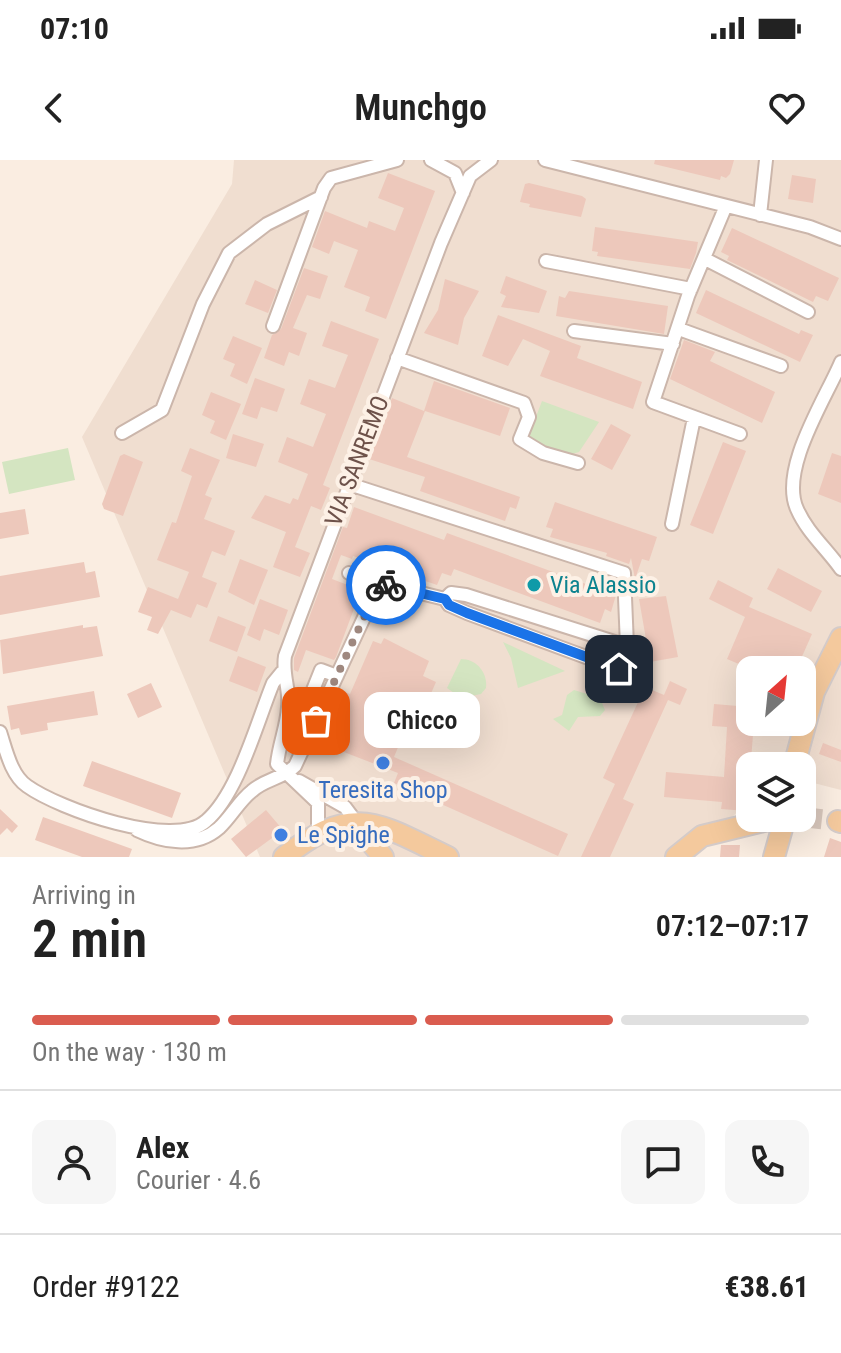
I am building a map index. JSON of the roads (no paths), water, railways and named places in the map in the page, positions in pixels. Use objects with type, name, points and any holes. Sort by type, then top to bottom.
[{"type":"main road","points":[[798,752],[814,692],[841,638]]},
{"type":"main road","points":[[284,857],[326,833],[388,828],[448,857]]},
{"type":"main road","points":[[361,829],[383,857]]},
{"type":"main road","points":[[661,857],[702,836],[736,829]]},
{"type":"main road","points":[[774,857],[778,832]]},
{"type":"main road","points":[[782,832],[785,857]]},
{"type":"main road","points":[[676,857],[702,836]]},
{"type":"street","points":[[273,326],[331,178],[397,160]]},
{"type":"street","points":[[431,160],[455,173],[463,193]]},
{"type":"street","name":"VIA SANREMO","points":[[285,775],[277,764],[288,710],[288,691],[282,672],[285,656],[397,358],[470,176],[491,160]]},
{"type":"street","points":[[545,160],[841,239]]},
{"type":"street","points":[[760,215],[766,160]]},
{"type":"street","points":[[122,433],[162,410],[203,304],[229,253],[267,224],[321,197]]},
{"type":"street","points":[[725,208],[691,289],[653,402],[694,418],[712,421],[740,434]]},
{"type":"street","points":[[705,259],[808,312]]},
{"type":"street","points":[[546,261],[691,289]]},
{"type":"street","points":[[679,329],[781,366]]},
{"type":"street","points":[[574,331],[673,344]]},
{"type":"street","points":[[397,358],[524,403],[529,417],[520,439],[543,453],[578,463]]},
{"type":"street","points":[[839,561],[808,530],[795,505],[794,493],[804,441],[841,362]]},
{"type":"street","points":[[672,524],[694,418]]},
{"type":"street","points":[[349,484],[624,573],[627,646],[632,674],[467,613],[449,605],[445,599],[349,573]]},
{"type":"street","points":[[0,732],[11,764],[26,785],[161,842],[200,837],[217,830],[253,790],[285,775],[295,766],[380,583]]},
{"type":"street","points":[[445,599],[451,593],[466,595],[627,646]]},
{"type":"street","points":[[279,744],[309,700],[321,670],[337,676]]},
{"type":"street","points":[[137,830],[170,834],[199,827],[209,819],[230,788],[273,683],[282,672]]},
{"type":"street","points":[[285,775],[327,794],[361,829]]},
{"type":"street","points":[[285,775],[318,803],[326,833]]},
{"type":"tunnel","points":[[816,819],[838,821]]},
{"type":"place","name":"Via Alassio","points":[[534,585]]},
{"type":"place","name":"Chicco","points":[[316,721]]},
{"type":"place","name":"Teresita Shop","points":[[383,763]]},
{"type":"place","name":"Le Spighe","points":[[281,835]]}]
